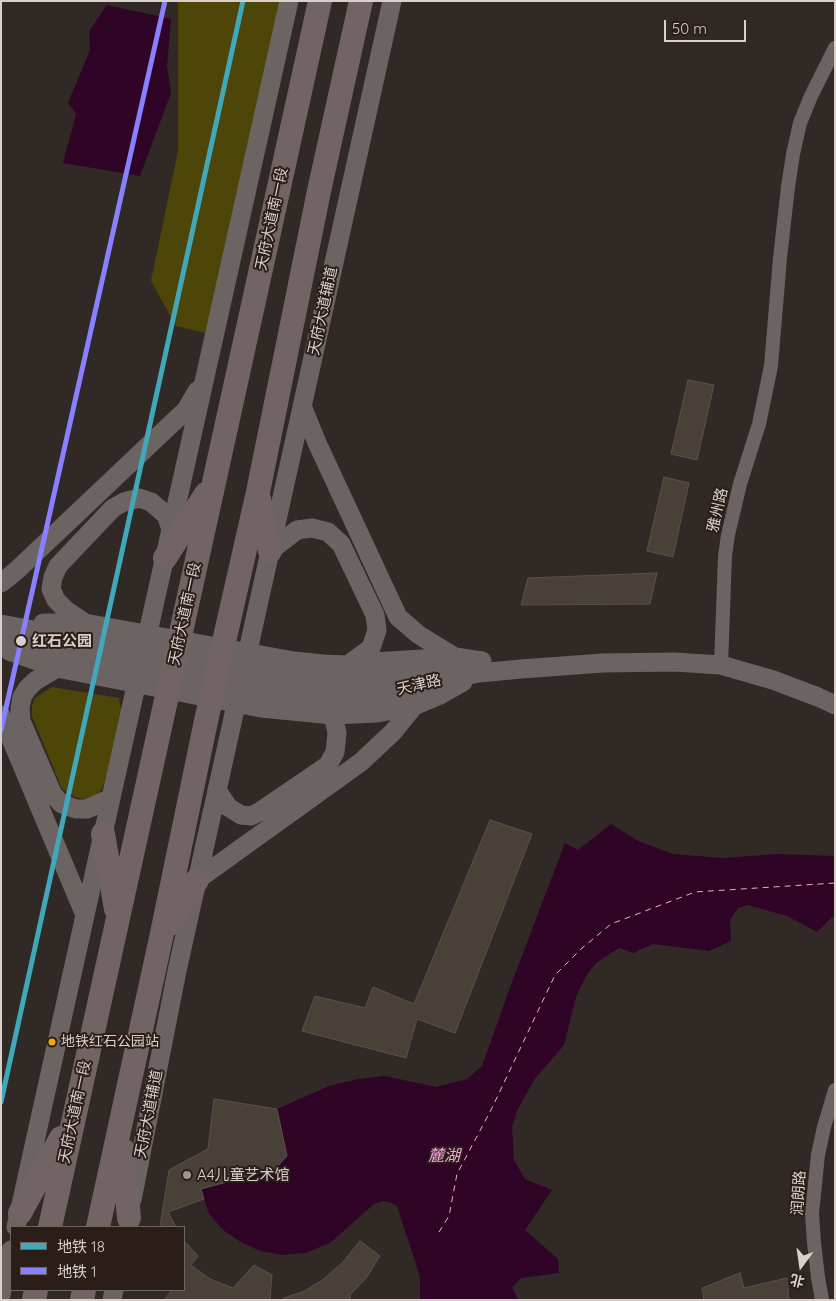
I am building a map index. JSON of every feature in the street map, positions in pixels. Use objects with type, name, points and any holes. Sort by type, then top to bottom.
[{"type":"highway","name":"天府大道南一段","points":[[50,1226],[320,1]]},
{"type":"highway","points":[[98,1226],[121,1127],[206,721],[258,492],[318,191],[361,1]]},
{"type":"highway","points":[[164,558],[214,482]]},
{"type":"highway","points":[[258,492],[270,551]]},
{"type":"highway","points":[[103,834],[118,922]]},
{"type":"highway","points":[[161,938],[198,880]]},
{"type":"highway","points":[[18,1220],[73,1117]]},
{"type":"highway","points":[[121,1127],[128,1223]]},
{"type":"street","points":[[18,1220],[289,1]]},
{"type":"street","name":"天府大道辅道","points":[[128,1223],[177,971],[392,1]]},
{"type":"street","name":"雅州路","points":[[721,659],[728,534],[740,484],[759,424],[771,366],[780,258],[793,154],[800,123],[835,48]]},
{"type":"street","points":[[1,583],[23,565],[186,410],[204,379]]},
{"type":"street","points":[[302,406],[318,445],[398,617],[419,635],[454,658],[481,667]]},
{"type":"street","points":[[85,623],[67,611],[56,600],[51,588],[53,576],[58,566],[113,508],[124,502],[138,498],[151,502],[166,515],[171,529]]},
{"type":"street","points":[[270,551],[297,530],[312,528],[328,532],[342,544],[375,615],[377,630],[371,648],[347,665]]},
{"type":"street","points":[[1,623],[85,623],[294,661],[323,664],[347,665],[454,658]]},
{"type":"street","name":"天津路","points":[[1,623],[279,675],[328,681],[523,664],[674,662],[721,659],[762,663],[803,678],[835,694]]},
{"type":"street","name":"天津路","points":[[1,640],[283,694],[314,697],[342,698],[401,690],[449,679],[481,667]]},
{"type":"street","points":[[1,648],[57,668],[261,708],[333,715],[377,713],[414,706],[440,694],[481,667]]},
{"type":"street","name":"天津路","points":[[721,659],[835,705]]},
{"type":"street","points":[[57,668],[35,681],[27,689],[22,697],[20,708],[21,721],[54,795],[62,804],[76,809],[87,809],[111,798]]},
{"type":"street","points":[[198,880],[362,762],[393,732],[414,706]]},
{"type":"street","points":[[1,715],[86,914]]},
{"type":"street","points":[[217,790],[228,807],[241,815],[251,816],[259,812],[328,765],[335,752],[337,733],[333,715]]},
{"type":"street","name":"润朗路","points":[[822,1300],[812,1213],[818,1155],[835,1090]]},
{"type":"street","points":[[1,1295],[10,1254]]},
{"type":"shaded area","points":[[178,1],[282,1],[209,334],[176,326],[151,281],[178,151]]},
{"type":"shaded area","points":[[52,687],[119,698],[122,712],[106,780],[101,790],[94,796],[85,799],[75,797],[62,789],[32,716],[32,706],[35,698]]},
{"type":"water","points":[[107,5],[171,19],[167,66],[171,93],[140,176],[63,163],[76,114],[68,103],[90,50],[89,31]]},
{"type":"water","name":"麓湖","points":[[611,824],[638,841],[673,854],[723,858],[776,854],[835,856],[835,916],[817,932],[787,916],[748,905],[738,908],[730,920],[731,941],[709,951],[653,944],[633,953],[619,948],[596,963],[586,976],[576,997],[564,1045],[534,1080],[517,1111],[512,1127],[514,1160],[525,1179],[552,1190],[525,1230],[558,1259],[559,1273],[521,1278],[512,1287],[518,1300],[420,1300],[420,1277],[397,1206],[382,1201],[374,1204],[330,1243],[305,1253],[282,1255],[260,1251],[241,1242],[223,1230],[209,1214],[201,1189],[275,1169],[287,1156],[277,1109],[329,1086],[358,1079],[385,1076],[436,1087],[467,1079],[482,1066],[565,843],[578,850]]},
{"type":"building","points":[[688,380],[714,385],[697,460],[671,454]]},
{"type":"building","points":[[664,477],[689,483],[673,557],[647,551]]},
{"type":"building","points":[[657,573],[650,604],[521,605],[528,578]]},
{"type":"building","points":[[490,820],[532,834],[455,1033],[417,1019],[406,1058],[302,1031],[315,996],[365,1008],[373,987],[414,1004]]},
{"type":"building","points":[[214,1099],[277,1109],[287,1156],[275,1169],[201,1189],[204,1199],[168,1212],[175,1226],[160,1226],[169,1170],[208,1149]]},
{"type":"building","points":[[360,1241],[380,1256],[367,1277],[350,1295],[350,1300],[284,1300],[284,1298],[305,1291],[325,1278],[343,1262]]},
{"type":"building","points":[[185,1242],[198,1256],[191,1265],[210,1279],[233,1288],[254,1265],[272,1275],[270,1300],[164,1300],[171,1291],[185,1291]]},
{"type":"building","points":[[740,1273],[744,1288],[787,1278],[789,1300],[704,1300],[702,1288]]},
{"type":"ferry route","points":[[439,1232],[449,1216],[457,1174],[492,1108],[555,975],[581,949],[611,924],[695,892],[835,883]]},
{"type":"metro line","name":"1","points":[[1,730],[165,1]]},
{"type":"metro line","name":"18","points":[[1,1102],[243,1]]},
{"type":"place","name":"红石公园","points":[[21,641]]},
{"type":"place","name":"地铁红石公园站","points":[[52,1042]]},
{"type":"place","name":"A4儿童艺术馆","points":[[187,1175]]}]
